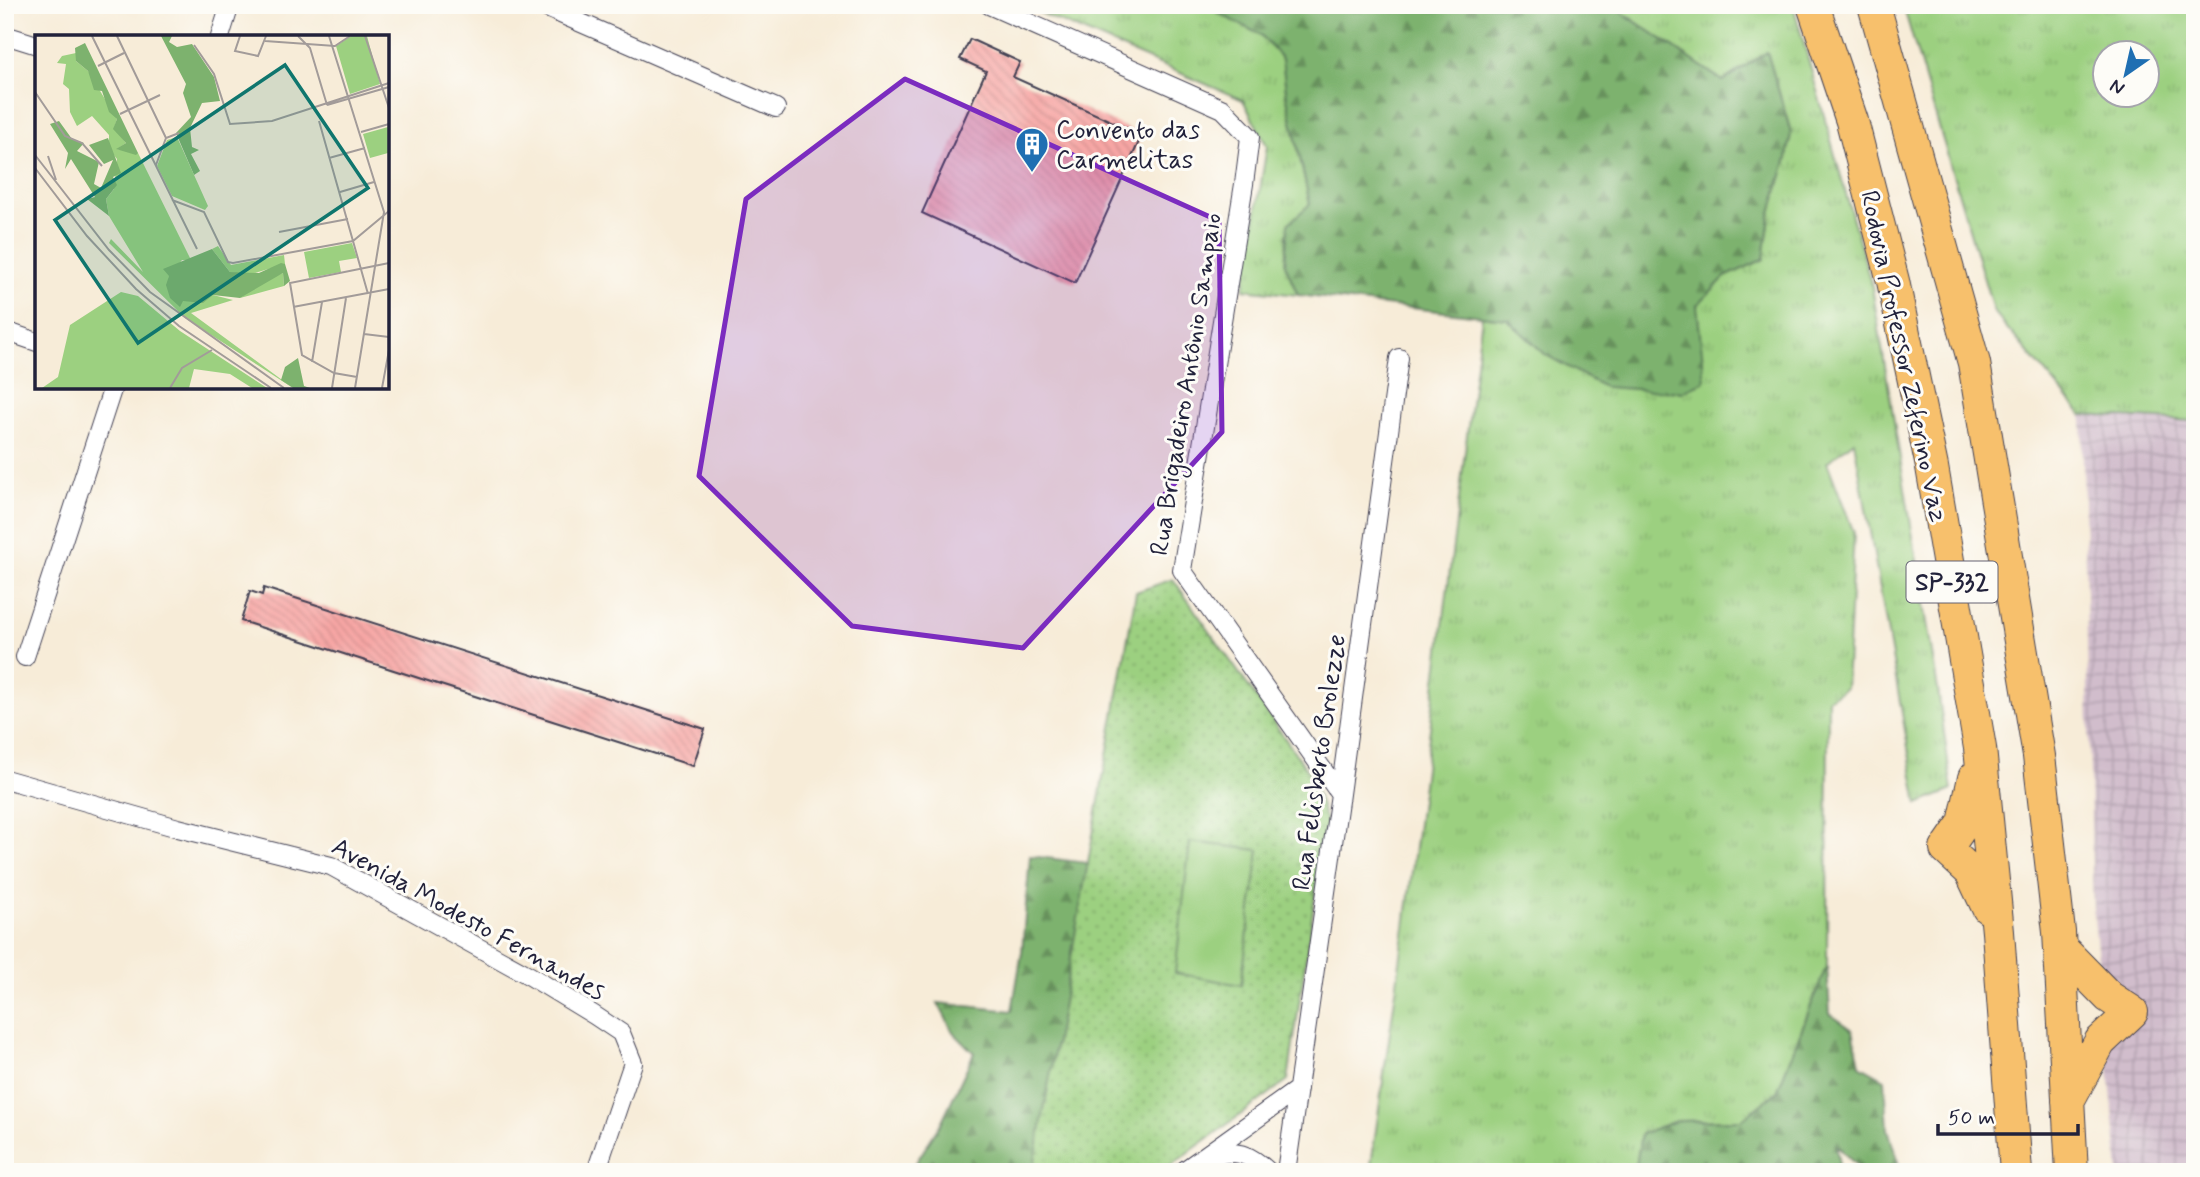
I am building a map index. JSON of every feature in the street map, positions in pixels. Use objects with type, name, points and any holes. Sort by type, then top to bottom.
[{"type":"highway","name":"Rodovia Professor Zeferino Vaz","points":[[1813,5],[1852,121],[1893,281],[1932,467],[1980,748],[1998,932],[2016,1172]]},
{"type":"highway","name":"Rodovia Professor Zeferino Vaz","points":[[1874,5],[1974,363],[2039,756],[2060,947],[2072,1172]]},
{"type":"highway","points":[[1980,748],[1964,823],[1946,849],[1971,872],[1998,932]]},
{"type":"highway","points":[[2060,947],[2109,997],[2132,1012],[2100,1042],[2068,1101]]},
{"type":"street","points":[[221,35],[230,5]]},
{"type":"street","points":[[540,5],[776,108]]},
{"type":"street","name":"Rua Brigadeiro Antônio Sampaio","points":[[989,5],[1223,109],[1250,137],[1182,570],[1340,794]]},
{"type":"street","points":[[5,35],[35,44]]},
{"type":"street","points":[[5,331],[35,341]]},
{"type":"street","name":"Rua Felisberto Brolezze","points":[[1286,1172],[1399,358]]},
{"type":"street","points":[[25,657],[113,388]]},
{"type":"street","name":"Avenida Modesto Fernandes","points":[[5,779],[178,828],[331,866],[530,976],[621,1033],[634,1063],[596,1172]]},
{"type":"street","points":[[1188,1167],[1298,1089]]},
{"type":"street","points":[[1188,1167],[1225,1152],[1249,1155],[1269,1172]]},
{"type":"highlighted area","points":[[905,79],[1219,221],[1222,432],[1023,648],[852,626],[699,476],[746,199]]},
{"type":"shaded area","points":[[2082,415],[2195,421],[2195,1172],[2119,1172],[2093,907]]},
{"type":"green space","points":[[1022,5],[1212,5],[1218,13],[1261,35],[1282,59],[1287,98],[1310,205],[1285,264],[1298,295],[1244,289],[1267,146],[1243,100]]},
{"type":"green space","points":[[1212,5],[1611,5],[1723,81],[1767,52],[1791,133],[1787,158],[1770,216],[1764,259],[1725,277],[1697,305],[1705,381],[1681,392],[1604,387],[1546,355],[1507,319],[1298,295],[1285,264],[1288,224],[1310,204],[1287,98],[1282,59],[1261,35],[1218,13]]},
{"type":"green space","points":[[1611,5],[1793,5],[1872,287],[1952,790],[1918,804],[1854,441],[1827,462],[1854,533],[1846,688],[1828,699],[1827,965],[1777,1092],[1741,1120],[1676,1121],[1641,1134],[1635,1172],[1370,1172],[1405,927],[1482,316],[1507,319],[1546,355],[1704,381],[1697,305],[1725,277],[1764,259],[1770,216],[1787,158],[1791,132],[1767,52],[1723,81]]},
{"type":"green space","points":[[1903,5],[2195,5],[2195,421],[2082,415],[1994,313]]},
{"type":"green space","points":[[1173,579],[1310,774],[1326,821],[1288,1080],[1162,1172],[1033,1172],[1136,592]]},
{"type":"green space","points":[[1190,842],[1259,850],[1241,985],[1175,973]]},
{"type":"green space","points":[[1030,856],[1088,863],[1033,1172],[910,1172],[941,1123],[974,1053],[953,1032],[938,1003],[1012,1011],[1022,952]]},
{"type":"green space","points":[[1827,965],[1830,1014],[1853,1030],[1860,1065],[1885,1079],[1888,1129],[1901,1172],[1863,1172],[1836,1145],[1840,1172],[1635,1172],[1641,1134],[1676,1121],[1741,1120],[1777,1092]]},
{"type":"building","name":"Convento das Carmelitas","points":[[970,39],[1020,62],[1013,77],[1142,135],[1075,283],[922,213],[986,71],[960,59]]},
{"type":"building","points":[[264,588],[705,729],[693,766],[241,621],[250,591],[262,595]]},
{"type":"place","name":"Convento das Carmelitas","points":[[1032,174]]}]
